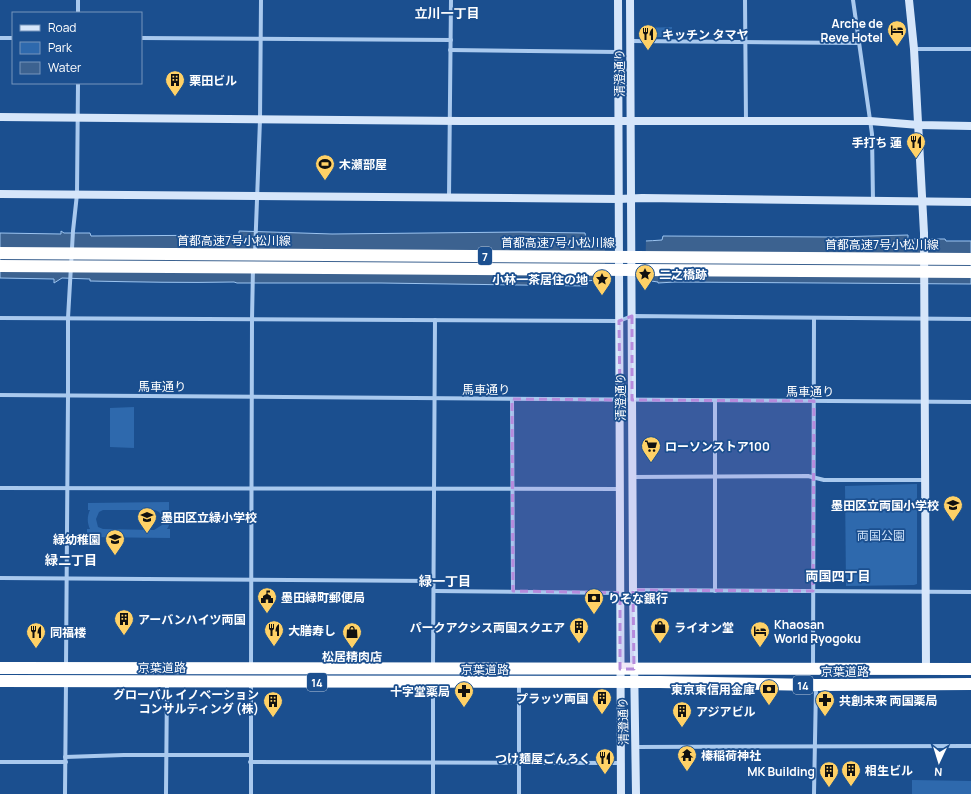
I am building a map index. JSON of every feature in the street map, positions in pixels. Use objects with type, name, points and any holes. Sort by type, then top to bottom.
[{"type":"highway","name":"首都高速7号小松川線","points":[[0,253],[971,259]]},
{"type":"highway","name":"7","points":[[0,266],[971,272]]},
{"type":"highway","name":"京葉道路","points":[[0,668],[971,669]]},
{"type":"highway","name":"京葉道路","points":[[0,681],[816,685],[971,684]]},
{"type":"street","points":[[78,0],[78,12]]},
{"type":"street","points":[[254,258],[258,195],[261,0]]},
{"type":"street","points":[[449,197],[451,0]]},
{"type":"street","name":"清澄通り","points":[[618,0],[617,120],[619,199],[621,794]]},
{"type":"street","name":"清澄通り","points":[[630,0],[632,477],[636,794]]},
{"type":"street","points":[[746,0],[746,121]]},
{"type":"street","points":[[853,0],[872,134],[873,201]]},
{"type":"street","points":[[908,0],[914,49],[924,233],[926,669]]},
{"type":"street","points":[[0,38],[12,38]]},
{"type":"street","points":[[142,38],[451,40]]},
{"type":"street","points":[[631,41],[859,43]]},
{"type":"street","points":[[914,49],[971,49]]},
{"type":"street","points":[[450,50],[618,52]]},
{"type":"street","points":[[66,794],[68,318],[69,284],[77,194],[78,84]]},
{"type":"street","points":[[0,117],[450,121],[870,121],[919,125],[971,126]]},
{"type":"street","points":[[0,194],[642,198],[971,202]]},
{"type":"street","points":[[250,794],[252,287],[254,265]]},
{"type":"street","points":[[0,318],[619,321],[632,316],[971,319]]},
{"type":"street","points":[[813,670],[814,318]]},
{"type":"street","points":[[433,794],[435,320]]},
{"type":"street","name":"馬車通り","points":[[0,395],[971,402]]},
{"type":"street","points":[[512,399],[513,591]]},
{"type":"street","points":[[715,400],[715,591]]},
{"type":"street","points":[[632,477],[814,477],[824,480],[925,480]]},
{"type":"street","points":[[0,488],[619,489]]},
{"type":"street","points":[[0,578],[434,581]]},
{"type":"street","points":[[633,590],[971,592]]},
{"type":"street","points":[[434,591],[620,593]]},
{"type":"street","points":[[166,794],[167,682]]},
{"type":"street","points":[[519,683],[519,794]]},
{"type":"street","points":[[814,794],[816,685]]},
{"type":"street","points":[[636,747],[971,746]]},
{"type":"street","points":[[66,757],[250,755]]},
{"type":"street","points":[[0,762],[66,762]]},
{"type":"street","points":[[250,762],[620,763]]},
{"type":"highlighted area","points":[[632,316],[632,400],[814,401],[813,591],[633,590],[634,669],[620,669],[620,593],[513,591],[512,399],[620,400],[619,321]]},
{"type":"green space","points":[[672,27],[672,37],[643,37],[643,28]]},
{"type":"green space","points":[[134,407],[134,448],[110,447],[110,408]]},
{"type":"green space","name":"両国公園","points":[[917,484],[917,584],[846,586],[845,486]]},
{"type":"green space","points":[[169,502],[169,510],[167,510],[170,520],[167,529],[170,529],[170,538],[87,537],[87,529],[90,529],[88,515],[90,510],[88,510],[88,503]],"holes":[[[103,510],[155,510],[162,516],[162,525],[154,530],[103,529],[98,527],[96,519],[99,512]]]},
{"type":"green space","points":[[912,780],[971,781],[971,794],[912,794]]},
{"type":"water","points":[[61,231],[64,233],[90,233],[91,236],[239,235],[239,231],[332,234],[520,232],[585,233],[586,239],[605,241],[662,240],[663,236],[834,237],[908,235],[908,239],[971,241],[971,284],[658,283],[640,280],[604,279],[587,281],[587,286],[144,282],[90,281],[90,279],[62,278],[54,283],[54,279],[0,278],[0,233],[61,234]]},
{"type":"pier","points":[[605,239],[646,239],[645,282],[605,281]]},
{"type":"place","name":"Arche de Reve Hotel","points":[[897,47]]},
{"type":"place","name":"キッチン タマヤ","points":[[648,51]]},
{"type":"place","name":"栗田ビル","points":[[175,97]]},
{"type":"place","name":"手打ち 蓮","points":[[916,159]]},
{"type":"place","name":"木瀬部屋","points":[[325,181]]},
{"type":"place","name":"二之橋跡","points":[[645,291]]},
{"type":"place","name":"小林一茶居住の地","points":[[602,296]]},
{"type":"place","name":"ローソンストア100","points":[[651,463]]},
{"type":"place","name":"墨田区立両国小学校","points":[[953,522]]},
{"type":"place","name":"墨田区立緑小学校","points":[[147,534]]},
{"type":"place","name":"緑幼稚園","points":[[115,556]]},
{"type":"place","name":"墨田緑町郵便局","points":[[267,614]]},
{"type":"place","name":"りそな銀行","points":[[594,615]]},
{"type":"place","name":"アーバンハイツ両国","points":[[124,636]]},
{"type":"place","name":"パークアクシス両国スクエア","points":[[579,644]]},
{"type":"place","name":"ライオン堂","points":[[660,644]]},
{"type":"place","name":"大膳寿し","points":[[274,647]]},
{"type":"place","name":"Khaosan World Ryogoku","points":[[760,648]]},
{"type":"place","name":"同福楼","points":[[36,649]]},
{"type":"place","name":"松居精肉店","points":[[352,649]]},
{"type":"place","name":"東京東信用金庫","points":[[769,706]]},
{"type":"place","name":"十字堂薬局","points":[[464,708]]},
{"type":"place","name":"プラッツ両国","points":[[602,715]]},
{"type":"place","name":"共創未来 両国薬局","points":[[825,717]]},
{"type":"place","name":"グローバル イノベーション コンサルティング (株)","points":[[273,718]]},
{"type":"place","name":"アジアビル","points":[[682,728]]},
{"type":"place","name":"榛稲荷神社","points":[[687,772]]},
{"type":"place","name":"つけ麺屋ごんろく","points":[[605,775]]},
{"type":"place","name":"相生ビル","points":[[851,787]]},
{"type":"place","name":"MK Building","points":[[829,788]]},
{"type":"district","name":"立川一丁目","points":[[447,13]]},
{"type":"district","name":"緑二丁目","points":[[71,560]]},
{"type":"district","name":"両国四丁目","points":[[838,576]]},
{"type":"district","name":"緑一丁目","points":[[445,581]]}]
